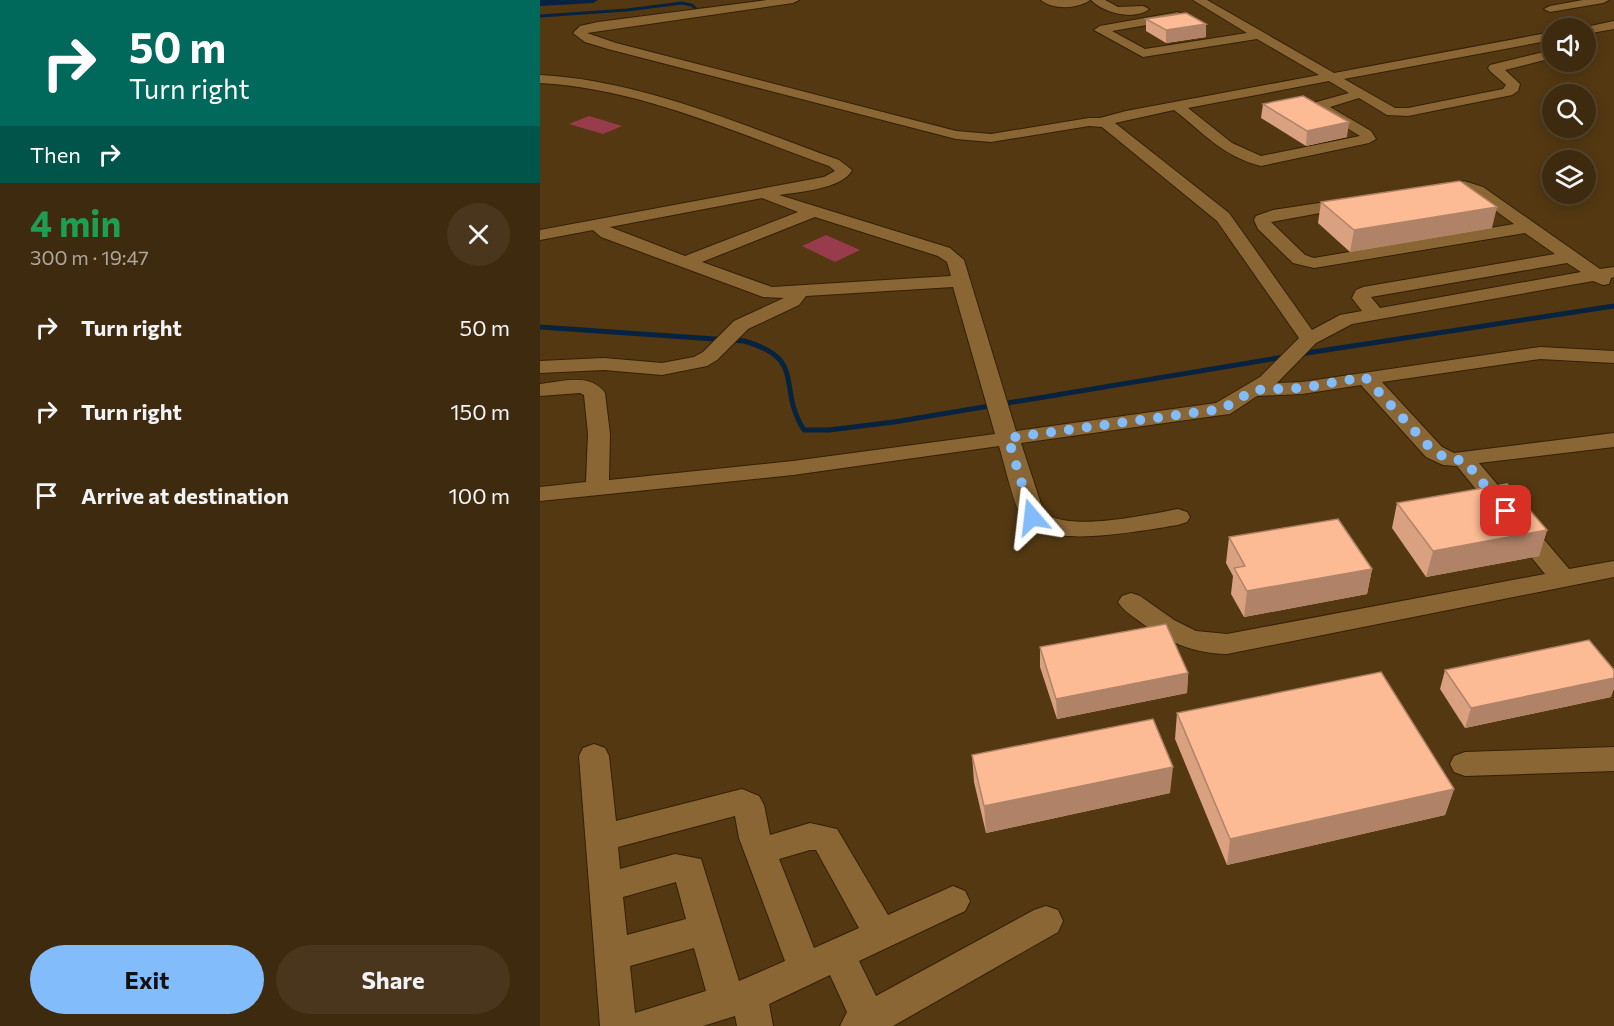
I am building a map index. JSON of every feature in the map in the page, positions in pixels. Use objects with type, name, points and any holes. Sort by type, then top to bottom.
[{"type":"street","points":[[793,0],[608,24],[584,29],[579,35],[612,46],[956,135],[991,138],[1103,122],[1117,117],[1542,38]]},
{"type":"street","points":[[1047,0],[1057,4],[1084,0]]},
{"type":"street","points":[[1097,0],[1116,11],[1156,6]]},
{"type":"street","points":[[1550,9],[1603,0]]},
{"type":"street","points":[[1259,35],[1143,53],[1100,30],[1194,6],[1225,15],[1259,35],[1330,77],[1359,94],[1384,110],[1399,112],[1507,92],[1513,88],[1512,84],[1495,68],[1542,56]]},
{"type":"street","points":[[1596,28],[1614,25]]},
{"type":"street","points":[[540,79],[589,83],[697,114],[834,163],[843,170],[843,173],[829,181],[540,235]]},
{"type":"street","points":[[1177,106],[1197,119],[1228,147],[1247,158],[1261,161],[1369,139],[1366,134],[1318,106],[1359,94]]},
{"type":"street","points":[[1103,122],[1218,213],[1243,246],[1305,342]]},
{"type":"street","points":[[1421,192],[1455,187],[1471,188],[1570,257],[1607,277]]},
{"type":"street","points":[[765,193],[774,199],[944,252],[955,260],[1036,521],[1043,524],[1084,529],[1178,517]]},
{"type":"street","points":[[1364,201],[1265,217],[1262,220],[1279,241],[1299,259],[1314,263],[1528,227]]},
{"type":"street","points":[[684,263],[815,211]]},
{"type":"street","points":[[596,224],[607,233],[770,293],[799,293],[962,281]]},
{"type":"street","points":[[1243,246],[1279,241]]},
{"type":"street","points":[[1402,248],[1438,279]]},
{"type":"street","points":[[1375,314],[1361,298],[1363,294],[1570,257]]},
{"type":"street","points":[[540,481],[597,482],[793,468],[1003,420],[1222,409],[1282,366],[1305,342],[1347,319],[1607,277]]},
{"type":"street","points":[[1339,324],[1353,326],[1607,277]]},
{"type":"street","points":[[540,368],[604,364],[671,368],[700,362],[751,319],[792,301],[799,293]]},
{"type":"street","points":[[1244,395],[1540,352],[1614,357]]},
{"type":"street","points":[[1365,377],[1434,452],[1451,460],[1614,440]]},
{"type":"street","points":[[540,390],[584,387],[594,393],[599,434],[597,482]]},
{"type":"street","points":[[1464,460],[1563,579]]},
{"type":"street","points":[[540,494],[597,482]]},
{"type":"street","points":[[1131,602],[1188,640],[1206,644],[1227,644],[1614,569]]},
{"type":"street","points":[[594,756],[618,1026]]},
{"type":"street","points":[[1465,764],[1614,759]]},
{"type":"street","points":[[601,838],[742,802],[748,805],[760,852],[806,969]]},
{"type":"street","points":[[760,852],[807,837],[818,835],[826,838],[881,934]]},
{"type":"street","points":[[606,887],[675,868],[689,869],[707,929],[744,1007]]},
{"type":"street","points":[[647,1026],[744,1007],[806,969],[953,901]]},
{"type":"street","points":[[838,954],[863,1023],[1046,921]]},
{"type":"street","points":[[611,955],[707,929]]},
{"type":"shaded area","points":[[589,116],[622,126],[603,134],[569,124]]},
{"type":"shaded area","points":[[826,235],[860,250],[835,262],[802,246]]},
{"type":"building","points":[[1186,13],[1206,24],[1166,30],[1146,19]]},
{"type":"building","points":[[1303,96],[1349,122],[1307,131],[1263,104]]},
{"type":"building","points":[[1460,181],[1497,207],[1354,230],[1321,202]]},
{"type":"building","points":[[1507,484],[1547,530],[1433,551],[1397,503]]},
{"type":"building","points":[[1338,519],[1372,569],[1247,591],[1234,568],[1245,566],[1229,537]]},
{"type":"building","points":[[1166,624],[1188,673],[1056,699],[1040,647]]},
{"type":"building","points":[[1589,640],[1614,670],[1614,678],[1471,708],[1445,670]]},
{"type":"building","points":[[1381,672],[1454,789],[1230,839],[1177,713]]},
{"type":"building","points":[[1153,719],[1173,767],[984,806],[972,755]]},
{"type":"waterway","points":[[540,3],[593,0]]},
{"type":"waterway","points":[[540,16],[627,10],[682,3],[692,5],[697,10],[703,9]]},
{"type":"waterway","points":[[1300,354],[1614,306]]},
{"type":"waterway","points":[[540,327],[744,341],[764,348],[784,365],[796,414],[804,430],[829,430],[894,422],[1284,357]]},
{"type":"route","points":[[1032,517],[1008,438],[1222,409],[1254,390],[1302,388],[1365,377],[1434,452],[1451,460],[1464,460],[1506,511]]}]
